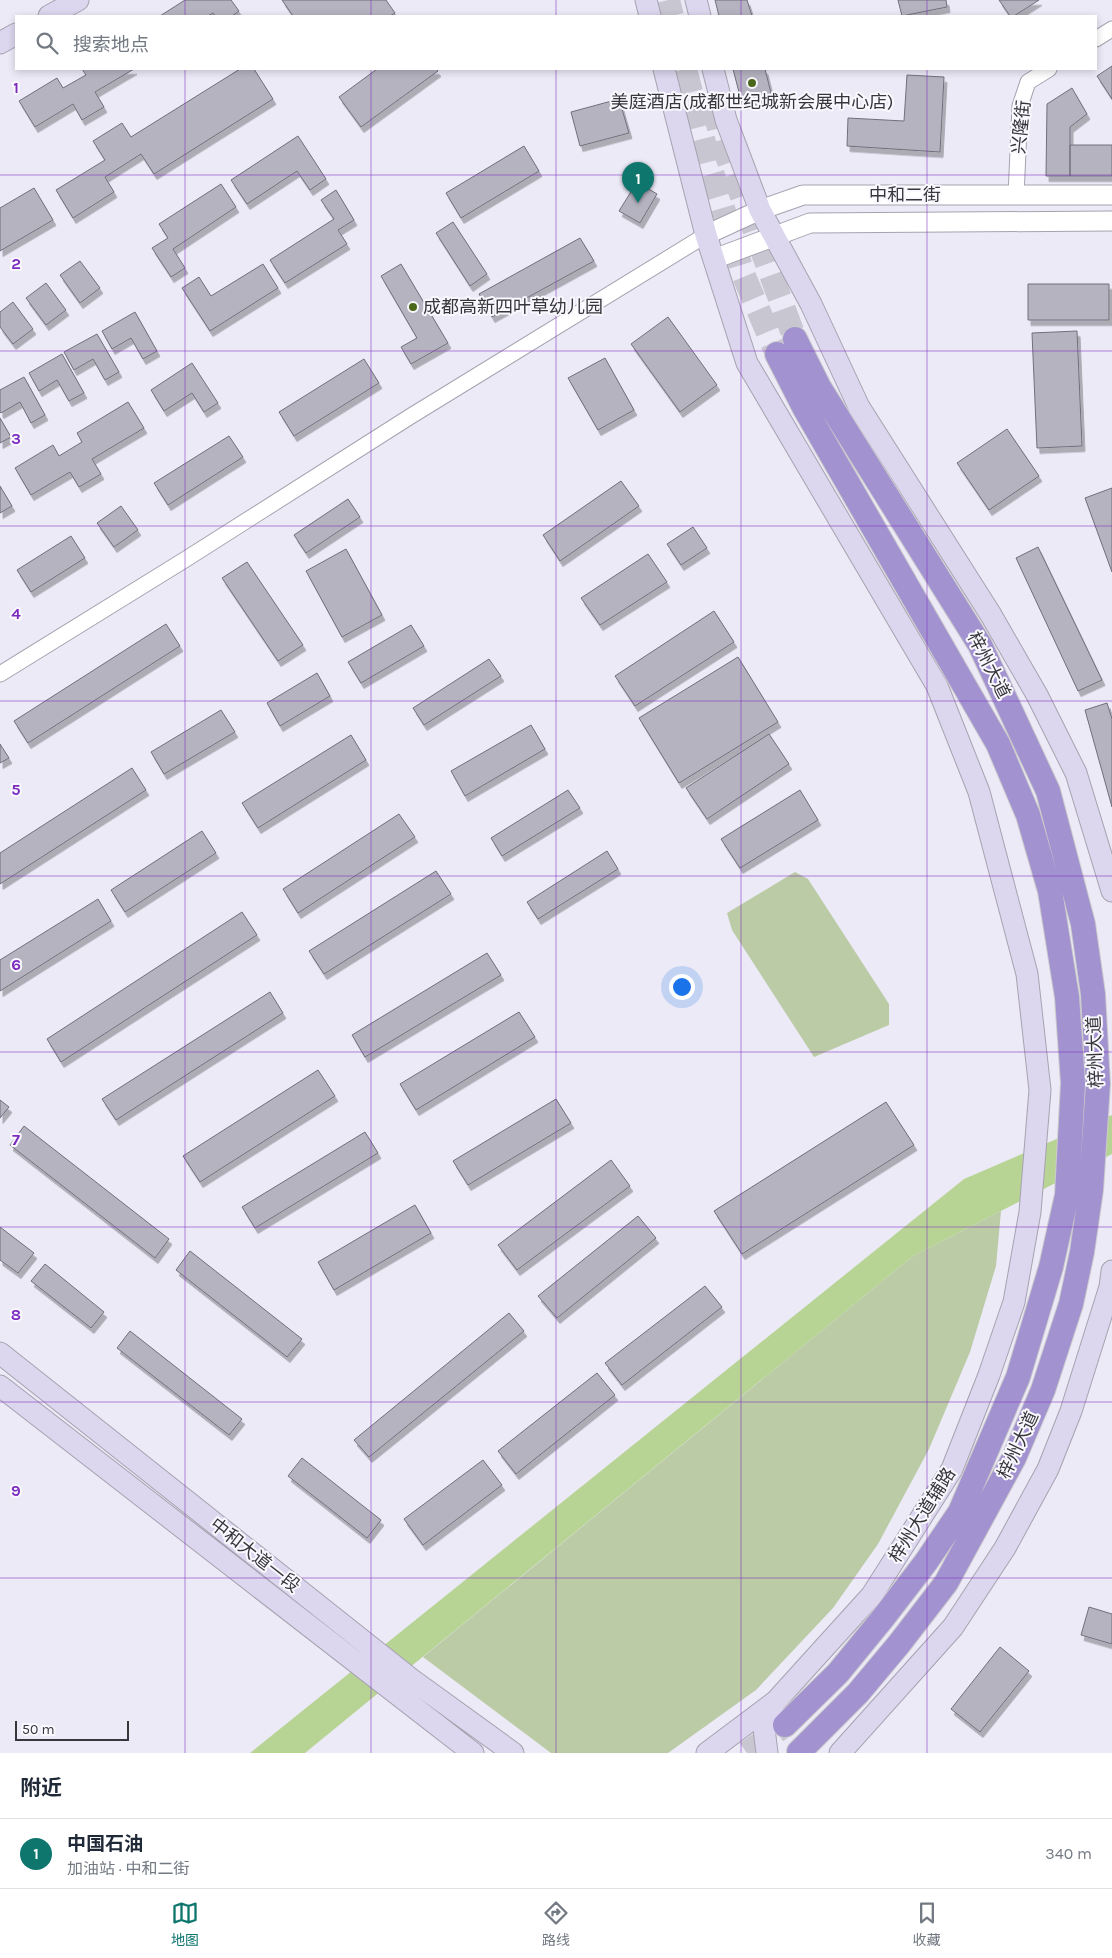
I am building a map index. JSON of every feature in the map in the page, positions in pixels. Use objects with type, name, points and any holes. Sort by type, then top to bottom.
[{"type":"highway","name":"梓州大道","points":[[795,339],[819,387],[980,645],[1048,791],[1083,924],[1093,994],[1098,1084],[1092,1190],[1071,1304],[1043,1390],[1014,1458],[946,1583],[858,1693],[799,1752]]},
{"type":"highway","name":"梓州大道","points":[[777,354],[805,408],[998,744],[1028,815],[1050,891],[1067,997],[1073,1083],[1067,1195],[1051,1267],[1018,1377],[960,1512],[926,1562],[866,1639],[838,1673],[785,1725]]},
{"type":"main road","points":[[51,15],[78,0]]},
{"type":"main road","points":[[646,0],[650,15]]},
{"type":"main road","points":[[696,0],[700,15]]},
{"type":"main road","points":[[0,43],[15,35]]},
{"type":"main road","name":"梓州大道辅路","points":[[664,70],[706,235],[747,363],[937,686],[979,792],[1027,974],[1040,1090],[1030,1212],[1014,1302],[990,1375],[952,1469],[872,1595],[776,1701],[707,1753]]},
{"type":"main road","points":[[713,70],[726,120],[760,210],[812,304],[859,407],[991,615],[1037,695],[1076,773],[1112,891]]},
{"type":"main road","points":[[840,1753],[953,1627],[1005,1548],[1048,1469],[1071,1411],[1111,1282]]},
{"type":"main road","name":"中和大道一段","points":[[0,1353],[362,1639],[404,1686],[473,1753]]},
{"type":"main road","name":"中和大道一段","points":[[0,1386],[343,1653],[404,1686],[513,1753]]},
{"type":"main road","points":[[767,1753],[764,1728],[776,1701]]},
{"type":"street","points":[[1097,38],[1112,28]]},
{"type":"street","name":"兴隆街","points":[[1016,196],[1020,106],[1028,82],[1047,70]]},
{"type":"street","name":"中和二街","points":[[706,235],[760,210],[803,195],[1112,195]]},
{"type":"street","name":"中和二街","points":[[714,259],[810,223],[1112,220]]},
{"type":"street","points":[[0,674],[420,411],[706,235]]},
{"type":"shaded area","points":[[795,872],[808,879],[889,1004],[889,1025],[814,1057],[732,930],[727,913]]},
{"type":"shaded area","points":[[1112,1115],[1112,1154],[913,1256],[305,1753],[250,1753],[964,1179]]},
{"type":"shaded area","points":[[1001,1211],[996,1266],[970,1352],[929,1449],[878,1544],[833,1608],[756,1690],[668,1753],[551,1753],[423,1657],[913,1256]]},
{"type":"building","points":[[185,0],[231,0],[239,11],[233,15],[214,15],[213,13],[210,15],[162,15]]},
{"type":"building","points":[[282,0],[386,0],[395,13],[392,15],[292,15]]},
{"type":"building","points":[[715,0],[747,0],[752,15],[719,15]]},
{"type":"building","points":[[898,0],[946,0],[947,7],[902,15]]},
{"type":"building","points":[[999,0],[1039,0],[1016,15],[1009,15]]},
{"type":"building","points":[[1112,66],[1112,99],[1097,76]]},
{"type":"building","points":[[83,70],[132,70],[95,92],[104,107],[82,120],[73,104],[35,127],[19,101],[57,78],[63,88],[86,75]]},
{"type":"building","points":[[238,70],[255,70],[273,99],[154,174],[141,154],[105,177],[114,192],[73,218],[56,190],[105,160],[93,141],[122,123],[131,137]]},
{"type":"building","points":[[376,70],[438,71],[361,127],[339,97]]},
{"type":"building","name":"美庭酒店(成都世纪城新会展中心店)","points":[[733,70],[765,70],[772,97],[742,104]]},
{"type":"building","points":[[907,75],[944,77],[940,152],[847,146],[848,118],[904,121]]},
{"type":"building","points":[[1072,88],[1087,114],[1070,127],[1070,176],[1046,176],[1047,104]]},
{"type":"building","points":[[619,99],[629,133],[580,146],[571,112]]},
{"type":"building","points":[[298,136],[326,179],[310,190],[297,171],[247,204],[231,180]]},
{"type":"building","points":[[1070,145],[1112,145],[1112,176],[1070,176]]},
{"type":"building","points":[[524,146],[539,171],[461,218],[446,193]]},
{"type":"building","points":[[637,182],[657,194],[640,223],[619,211]]},
{"type":"building","points":[[221,184],[236,207],[173,249],[185,268],[171,277],[152,248],[168,238],[159,224]]},
{"type":"building","points":[[34,188],[53,220],[0,251],[0,208]]},
{"type":"building","points":[[336,190],[354,220],[338,230],[347,244],[285,283],[270,260],[334,219],[321,200]]},
{"type":"building","points":[[453,222],[487,274],[470,286],[436,233]]},
{"type":"building","points":[[580,238],[594,261],[492,317],[479,294]]},
{"type":"building","points":[[80,261],[100,288],[80,303],[60,275]]},
{"type":"building","points":[[263,264],[278,288],[210,331],[182,288],[199,277],[211,296]]},
{"type":"building","name":"成都高新四叶草幼儿园","points":[[401,264],[448,343],[411,364],[401,347],[417,338],[381,276]]},
{"type":"building","points":[[46,283],[66,310],[46,325],[26,298]]},
{"type":"building","points":[[1028,284],[1109,284],[1109,320],[1028,320]]},
{"type":"building","points":[[13,302],[33,329],[13,344],[0,327],[0,312]]},
{"type":"building","points":[[135,312],[157,351],[143,359],[131,338],[112,349],[102,331]]},
{"type":"building","points":[[668,317],[717,385],[680,412],[631,344]]},
{"type":"building","points":[[1077,331],[1082,446],[1037,448],[1032,333]]},
{"type":"building","points":[[97,334],[119,372],[105,380],[93,359],[74,370],[64,352]]},
{"type":"building","points":[[62,354],[84,393],[69,401],[57,380],[39,391],[29,373]]},
{"type":"building","points":[[605,358],[634,410],[598,430],[568,378]]},
{"type":"building","points":[[364,359],[379,383],[294,436],[279,412]]},
{"type":"building","points":[[192,363],[218,403],[204,412],[192,393],[164,411],[151,390]]},
{"type":"building","points":[[24,377],[45,415],[31,423],[20,402],[0,412],[0,390]]},
{"type":"building","points":[[128,402],[144,428],[92,459],[101,474],[79,487],[70,472],[31,495],[15,468],[53,445],[59,456],[82,442],[77,433]]},
{"type":"building","points":[[0,418],[11,437],[0,443]]},
{"type":"building","points":[[1007,429],[1039,476],[989,510],[957,463]]},
{"type":"building","points":[[229,436],[243,457],[168,505],[154,483]]},
{"type":"building","points":[[621,481],[639,506],[560,561],[543,535]]},
{"type":"building","points":[[0,486],[12,506],[0,513]]},
{"type":"building","points":[[1112,488],[1112,572],[1085,498]]},
{"type":"building","points":[[348,499],[360,517],[306,553],[294,535]]},
{"type":"building","points":[[121,506],[138,530],[114,547],[97,523]]},
{"type":"building","points":[[693,527],[707,548],[681,565],[667,544]]},
{"type":"building","points":[[71,536],[85,558],[31,592],[17,570]]},
{"type":"building","points":[[1038,547],[1102,680],[1078,691],[1016,558]]},
{"type":"building","points":[[346,549],[382,615],[342,637],[306,571]]},
{"type":"building","points":[[648,554],[667,582],[600,625],[581,598]]},
{"type":"building","points":[[247,562],[303,645],[278,661],[222,578]]},
{"type":"building","points":[[714,611],[734,642],[635,706],[615,676]]},
{"type":"building","points":[[166,624],[180,646],[28,743],[14,721]]},
{"type":"building","points":[[411,625],[424,646],[361,683],[348,662]]},
{"type":"building","points":[[738,657],[778,722],[679,783],[639,718]]},
{"type":"building","points":[[489,659],[501,676],[424,725],[413,708]]},
{"type":"building","points":[[317,673],[330,696],[280,726],[267,703]]},
{"type":"building","points":[[1107,703],[1112,719],[1112,807],[1085,710]]},
{"type":"building","points":[[221,710],[235,732],[164,774],[151,752]]},
{"type":"building","points":[[531,725],[545,749],[465,796],[451,771]]},
{"type":"building","points":[[769,734],[789,764],[707,819],[686,788]]},
{"type":"building","points":[[351,735],[366,760],[258,828],[242,803]]},
{"type":"building","points":[[0,744],[9,758],[0,763]]},
{"type":"building","points":[[132,768],[146,790],[0,884],[0,853]]},
{"type":"building","points":[[568,790],[580,808],[502,856],[491,838]]},
{"type":"building","points":[[800,790],[818,820],[740,868],[721,839]]},
{"type":"building","points":[[399,814],[415,837],[298,913],[283,889]]},
{"type":"building","points":[[202,831],[216,853],[125,912],[111,890]]},
{"type":"building","points":[[607,851],[618,869],[538,919],[527,902]]},
{"type":"building","points":[[436,871],[451,894],[324,974],[309,951]]},
{"type":"building","points":[[98,899],[111,921],[0,991],[0,960]]},
{"type":"building","points":[[242,912],[257,935],[61,1062],[47,1039]]},
{"type":"building","points":[[487,953],[501,975],[365,1057],[352,1035]]},
{"type":"building","points":[[270,992],[283,1013],[116,1120],[102,1099]]},
{"type":"building","points":[[519,1012],[535,1037],[416,1110],[400,1084]]},
{"type":"building","points":[[318,1070],[335,1096],[200,1182],[183,1156]]},
{"type":"building","points":[[556,1099],[571,1123],[468,1185],[453,1161]]},
{"type":"building","points":[[0,1100],[9,1107],[0,1118]]},
{"type":"building","points":[[886,1102],[914,1145],[742,1254],[714,1211]]},
{"type":"building","points":[[24,1126],[169,1239],[155,1258],[10,1145]]},
{"type":"building","points":[[365,1132],[378,1153],[255,1228],[242,1207]]},
{"type":"building","points":[[611,1160],[630,1186],[517,1270],[498,1245]]},
{"type":"building","points":[[415,1205],[431,1233],[334,1290],[318,1262]]},
{"type":"building","points":[[638,1216],[656,1238],[557,1318],[538,1296]]},
{"type":"building","points":[[0,1227],[34,1253],[18,1273],[0,1260]]},
{"type":"building","points":[[190,1251],[302,1339],[287,1357],[176,1270]]},
{"type":"building","points":[[45,1264],[104,1312],[91,1328],[31,1281]]},
{"type":"building","points":[[705,1286],[722,1307],[622,1385],[605,1363]]},
{"type":"building","points":[[509,1313],[524,1331],[369,1457],[354,1440]]},
{"type":"building","points":[[130,1331],[242,1419],[229,1435],[117,1348]]},
{"type":"building","points":[[597,1373],[615,1395],[516,1474],[498,1451]]},
{"type":"building","points":[[302,1458],[381,1520],[367,1538],[288,1476]]},
{"type":"building","points":[[483,1460],[502,1485],[423,1545],[404,1519]]},
{"type":"building","points":[[1089,1607],[1112,1614],[1112,1644],[1081,1635]]},
{"type":"building","points":[[1000,1647],[1029,1671],[980,1732],[951,1709]]},
{"type":"tunnel","points":[[668,0],[672,15]]},
{"type":"tunnel","points":[[685,70],[709,162],[743,274],[777,354]]},
{"type":"tunnel","points":[[713,105],[725,151],[795,339]]},
{"type":"tunnel","points":[[747,1753],[781,1728]]},
{"type":"place","name":"美庭酒店(成都世纪城新会展中心店)","points":[[752,83]]},
{"type":"place","name":"中国石油","points":[[638,203]]},
{"type":"place","name":"成都高新四叶草幼儿园","points":[[413,307]]}]
